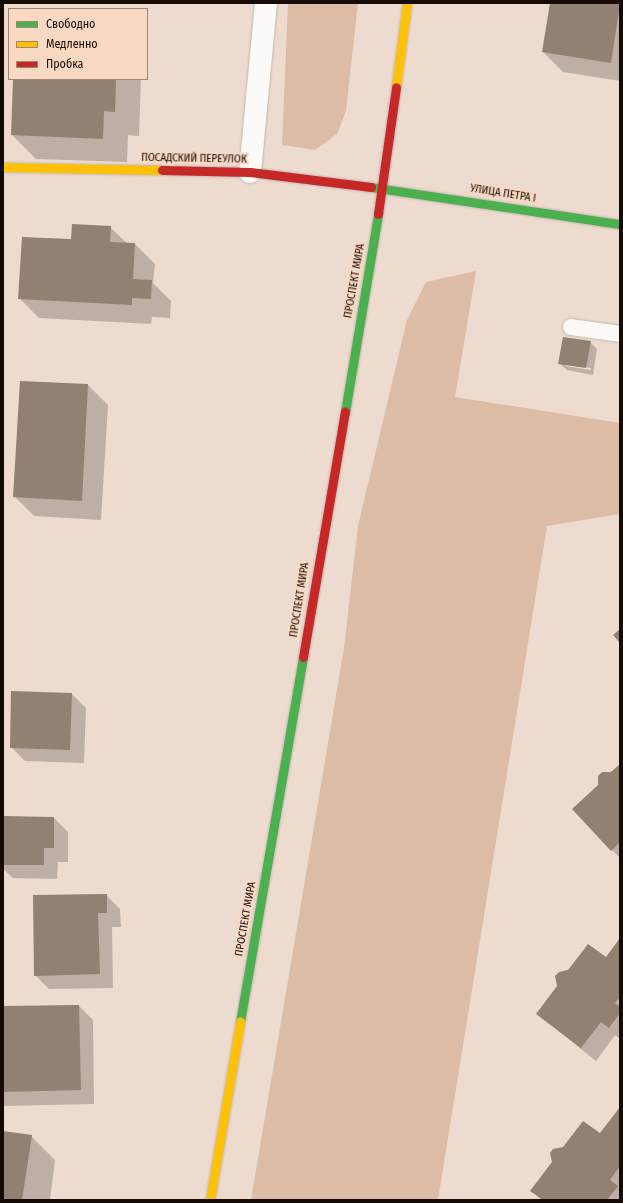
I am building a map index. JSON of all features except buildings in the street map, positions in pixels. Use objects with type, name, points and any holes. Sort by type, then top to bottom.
[{"type":"main road","name":"ПРОСПЕКТ МИРА","points":[[210,1200],[383,188],[407,3]]},
{"type":"main road","name":"ПОСАДСКИЙ ПЕРЕУЛОК","points":[[3,167],[250,172],[383,188]]},
{"type":"main road","name":"УЛИЦА ПЕТРА I","points":[[383,188],[620,224]]},
{"type":"street","points":[[250,172],[266,3]]},
{"type":"lane","points":[[570,327],[620,334]]},
{"type":"shaded area","points":[[288,3],[358,3],[346,111],[337,134],[315,150],[282,145]]},
{"type":"shaded area","points":[[476,271],[455,397],[620,423],[620,514],[547,526],[438,1200],[251,1200],[344,648],[358,526],[407,320],[426,282]]},
{"type":"traffic: fast","points":[[371,187],[620,224]]},
{"type":"traffic: fast","points":[[345,412],[378,214]]},
{"type":"traffic: fast","points":[[240,1022],[303,657]]},
{"type":"traffic: slow","points":[[396,87],[407,3]]},
{"type":"traffic: slow","points":[[3,167],[162,170]]},
{"type":"traffic: slow","points":[[210,1200],[240,1022]]},
{"type":"traffic: jam","points":[[378,214],[396,87]]},
{"type":"traffic: jam","points":[[162,170],[250,172],[371,187]]},
{"type":"traffic: jam","points":[[303,657],[345,412]]}]
